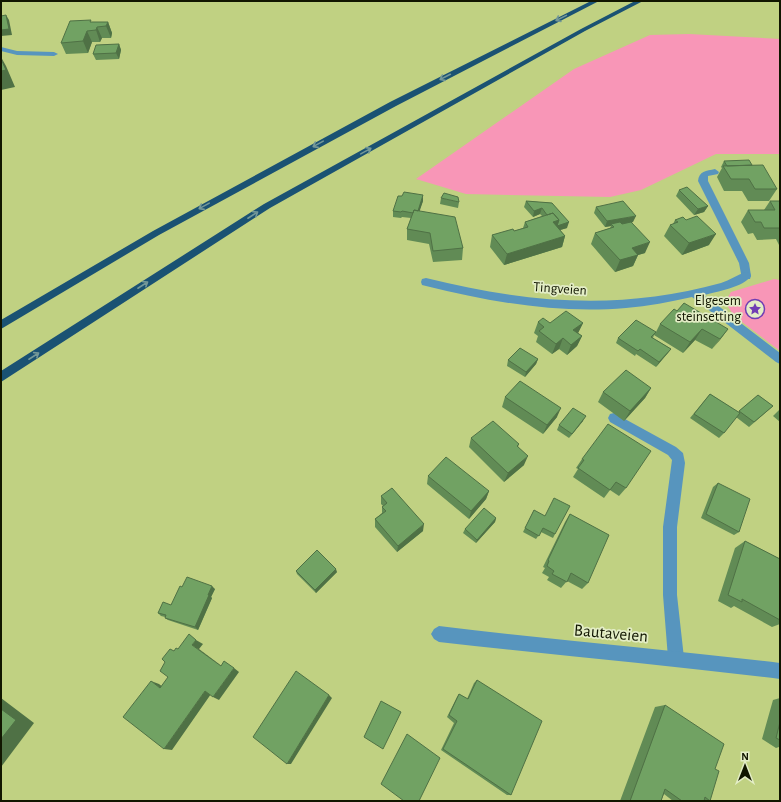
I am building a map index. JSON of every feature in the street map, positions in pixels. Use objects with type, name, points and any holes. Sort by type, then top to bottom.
[{"type":"highway","points":[[1,324],[156,233],[386,107],[596,1]]},
{"type":"highway","points":[[1,377],[267,206],[583,30],[640,1]]},
{"type":"street","points":[[1,49],[17,53],[54,54]]},
{"type":"street","name":"Tingveien","points":[[426,282],[461,291],[512,301],[577,307],[610,306],[644,302],[718,288],[746,276],[744,263],[703,181],[703,176],[705,174],[715,172]]},
{"type":"street","points":[[694,293],[780,359]]},
{"type":"street","points":[[614,418],[660,444],[678,457],[679,463],[670,527],[670,595],[676,658]]},
{"type":"street","name":"Bautaveien","points":[[439,634],[780,670]]},
{"type":"shaded area","points":[[689,34],[780,39],[780,154],[716,154],[641,190],[610,197],[466,194],[416,179],[574,69],[650,35]]},
{"type":"shaded area","name":"Elgesem steinsetting","points":[[774,279],[780,280],[780,351],[734,316],[725,302],[731,292]]},
{"type":"building","points":[[6,15],[9,29],[1,30],[1,16]]},
{"type":"building","points":[[91,20],[90,22],[108,22],[106,26],[97,27],[96,30],[87,31],[83,41],[61,43],[70,21]]},
{"type":"building","points":[[119,44],[116,53],[93,54],[96,45]]},
{"type":"building","points":[[1,59],[6,70],[1,71]]},
{"type":"building","points":[[749,160],[752,165],[727,166],[724,161]]},
{"type":"building","points":[[763,165],[777,189],[755,189],[749,179],[731,179],[723,166]]},
{"type":"building","points":[[687,187],[708,206],[698,209],[679,190]]},
{"type":"building","points":[[404,192],[423,195],[418,211],[414,210],[413,213],[393,211],[398,196],[402,196]]},
{"type":"building","points":[[444,193],[458,197],[459,202],[441,198]]},
{"type":"building","points":[[526,201],[552,203],[569,222],[557,226],[559,220],[553,213],[547,215],[542,208],[534,211]]},
{"type":"building","points":[[623,201],[636,216],[607,221],[596,207]]},
{"type":"building","points":[[770,201],[780,201],[780,228],[764,228],[761,222],[755,222],[748,210],[775,210]]},
{"type":"building","points":[[414,210],[455,217],[463,248],[433,251],[430,233],[407,229]]},
{"type":"building","points":[[553,213],[559,220],[553,222],[565,236],[507,254],[492,235],[513,229],[514,231],[528,227],[525,222]]},
{"type":"building","points":[[697,216],[716,234],[689,243],[670,225],[678,222],[675,220],[683,217],[686,220]]},
{"type":"building","points":[[620,222],[622,224],[631,222],[650,242],[632,248],[638,255],[620,260],[595,233],[614,227],[611,224]]},
{"type":"building","points":[[684,303],[728,329],[720,339],[702,329],[690,342],[660,324],[674,309],[677,311]]},
{"type":"building","points":[[566,311],[583,323],[573,330],[582,336],[571,345],[563,338],[556,344],[539,331],[544,327],[538,322],[543,318],[550,323]]},
{"type":"building","points":[[636,320],[656,332],[651,337],[671,349],[659,362],[640,349],[638,351],[618,338]]},
{"type":"building","points":[[520,348],[538,359],[526,372],[508,360]]},
{"type":"building","points":[[626,370],[651,388],[630,411],[603,392]]},
{"type":"building","points":[[520,381],[561,408],[547,425],[505,397]]},
{"type":"building","points":[[710,394],[740,413],[724,433],[694,414]]},
{"type":"building","points":[[758,395],[773,406],[754,422],[739,411]]},
{"type":"building","points":[[573,408],[586,416],[572,434],[559,425]]},
{"type":"building","points":[[493,421],[519,444],[517,446],[528,456],[508,473],[471,438]]},
{"type":"building","points":[[608,424],[651,451],[626,488],[616,482],[610,490],[578,468],[584,460],[582,459]]},
{"type":"building","points":[[446,457],[489,491],[471,511],[428,476]]},
{"type":"building","points":[[718,483],[750,499],[739,532],[706,514]]},
{"type":"building","points":[[392,488],[424,524],[398,546],[375,519],[386,511],[382,507],[387,503],[381,496]]},
{"type":"building","points":[[554,498],[570,506],[555,534],[543,528],[539,536],[525,528],[534,510],[545,516]]},
{"type":"building","points":[[484,508],[496,518],[477,540],[465,529]]},
{"type":"building","points":[[570,514],[609,535],[588,583],[571,573],[567,582],[552,574],[554,571],[547,566],[548,560]]},
{"type":"building","points":[[745,541],[780,559],[780,620],[742,599],[742,602],[728,595]]},
{"type":"building","points":[[317,550],[336,569],[315,590],[296,571]]},
{"type":"building","points":[[187,577],[212,586],[195,627],[165,618],[166,615],[158,613],[163,602],[171,605],[180,586],[182,587]]},
{"type":"building","points":[[189,634],[196,640],[192,645],[221,666],[224,661],[234,668],[213,697],[205,691],[164,749],[123,717],[151,681],[160,688],[168,677],[160,671],[165,662],[162,659],[170,649],[174,651],[176,648],[178,649]]},
{"type":"building","points":[[296,671],[329,695],[287,764],[253,737]]},
{"type":"building","points":[[477,680],[542,721],[511,795],[443,749],[457,721],[449,715],[459,694],[468,699]]},
{"type":"building","points":[[381,701],[401,712],[383,749],[364,737]]},
{"type":"building","points":[[665,705],[724,744],[715,769],[719,771],[710,801],[705,797],[704,801],[682,801],[665,789],[661,801],[630,801]]},
{"type":"building","points":[[1,709],[16,720],[1,739]]},
{"type":"building","points":[[780,722],[780,740],[776,738]]},
{"type":"building","points":[[407,734],[440,758],[419,801],[404,801],[381,784]]},
{"type":"place","name":"Elgesem steinsetting","points":[[755,309]]}]
